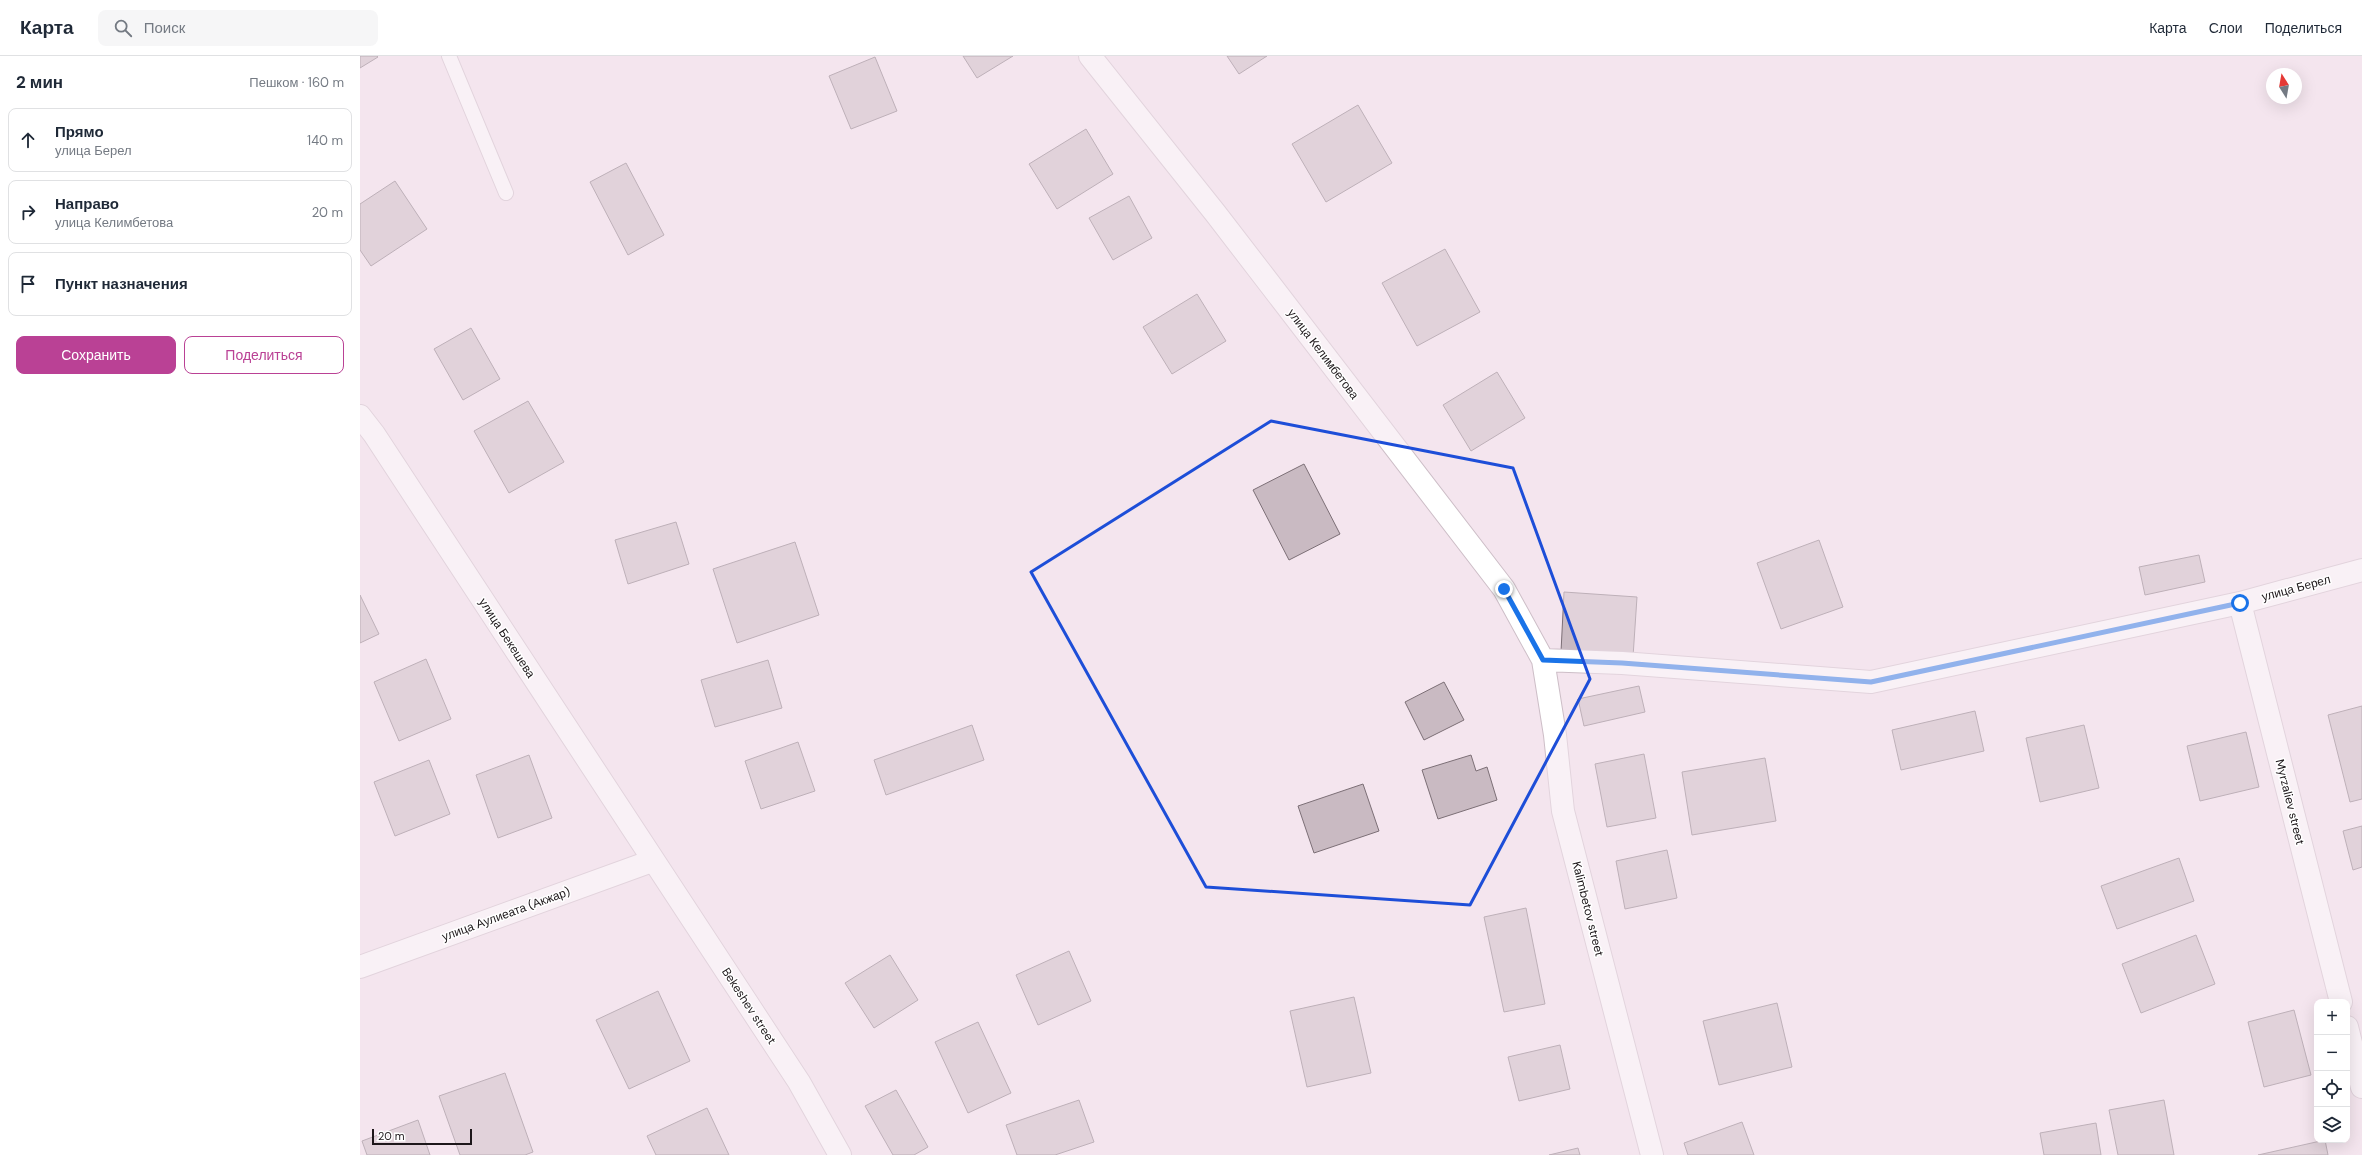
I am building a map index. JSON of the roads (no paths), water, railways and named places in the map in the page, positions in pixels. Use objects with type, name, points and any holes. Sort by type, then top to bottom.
[{"type":"street","name":"улица Келимбетова","points":[[1090,56],[1216,214],[1504,589],[1543,660]]},
{"type":"street","name":"улица Бекешева","points":[[360,416],[374,434],[652,860]]},
{"type":"street","name":"улица Берел","points":[[1543,660],[1622,663],[1871,682],[2240,603],[2362,570]]},
{"type":"street","name":"Myrzaliev street","points":[[2240,603],[2340,999]]},
{"type":"street","name":"Kalimbetov street","points":[[1543,660],[1555,735],[1563,811],[1652,1155]]},
{"type":"street","name":"улица Аулиеата (Акжар)","points":[[360,967],[652,860]]},
{"type":"street","name":"Bekeshev street","points":[[652,860],[799,1082],[840,1155]]},
{"type":"street","points":[[2349,1035],[2362,1087]]},
{"type":"lane","points":[[449,56],[506,193]]}]
